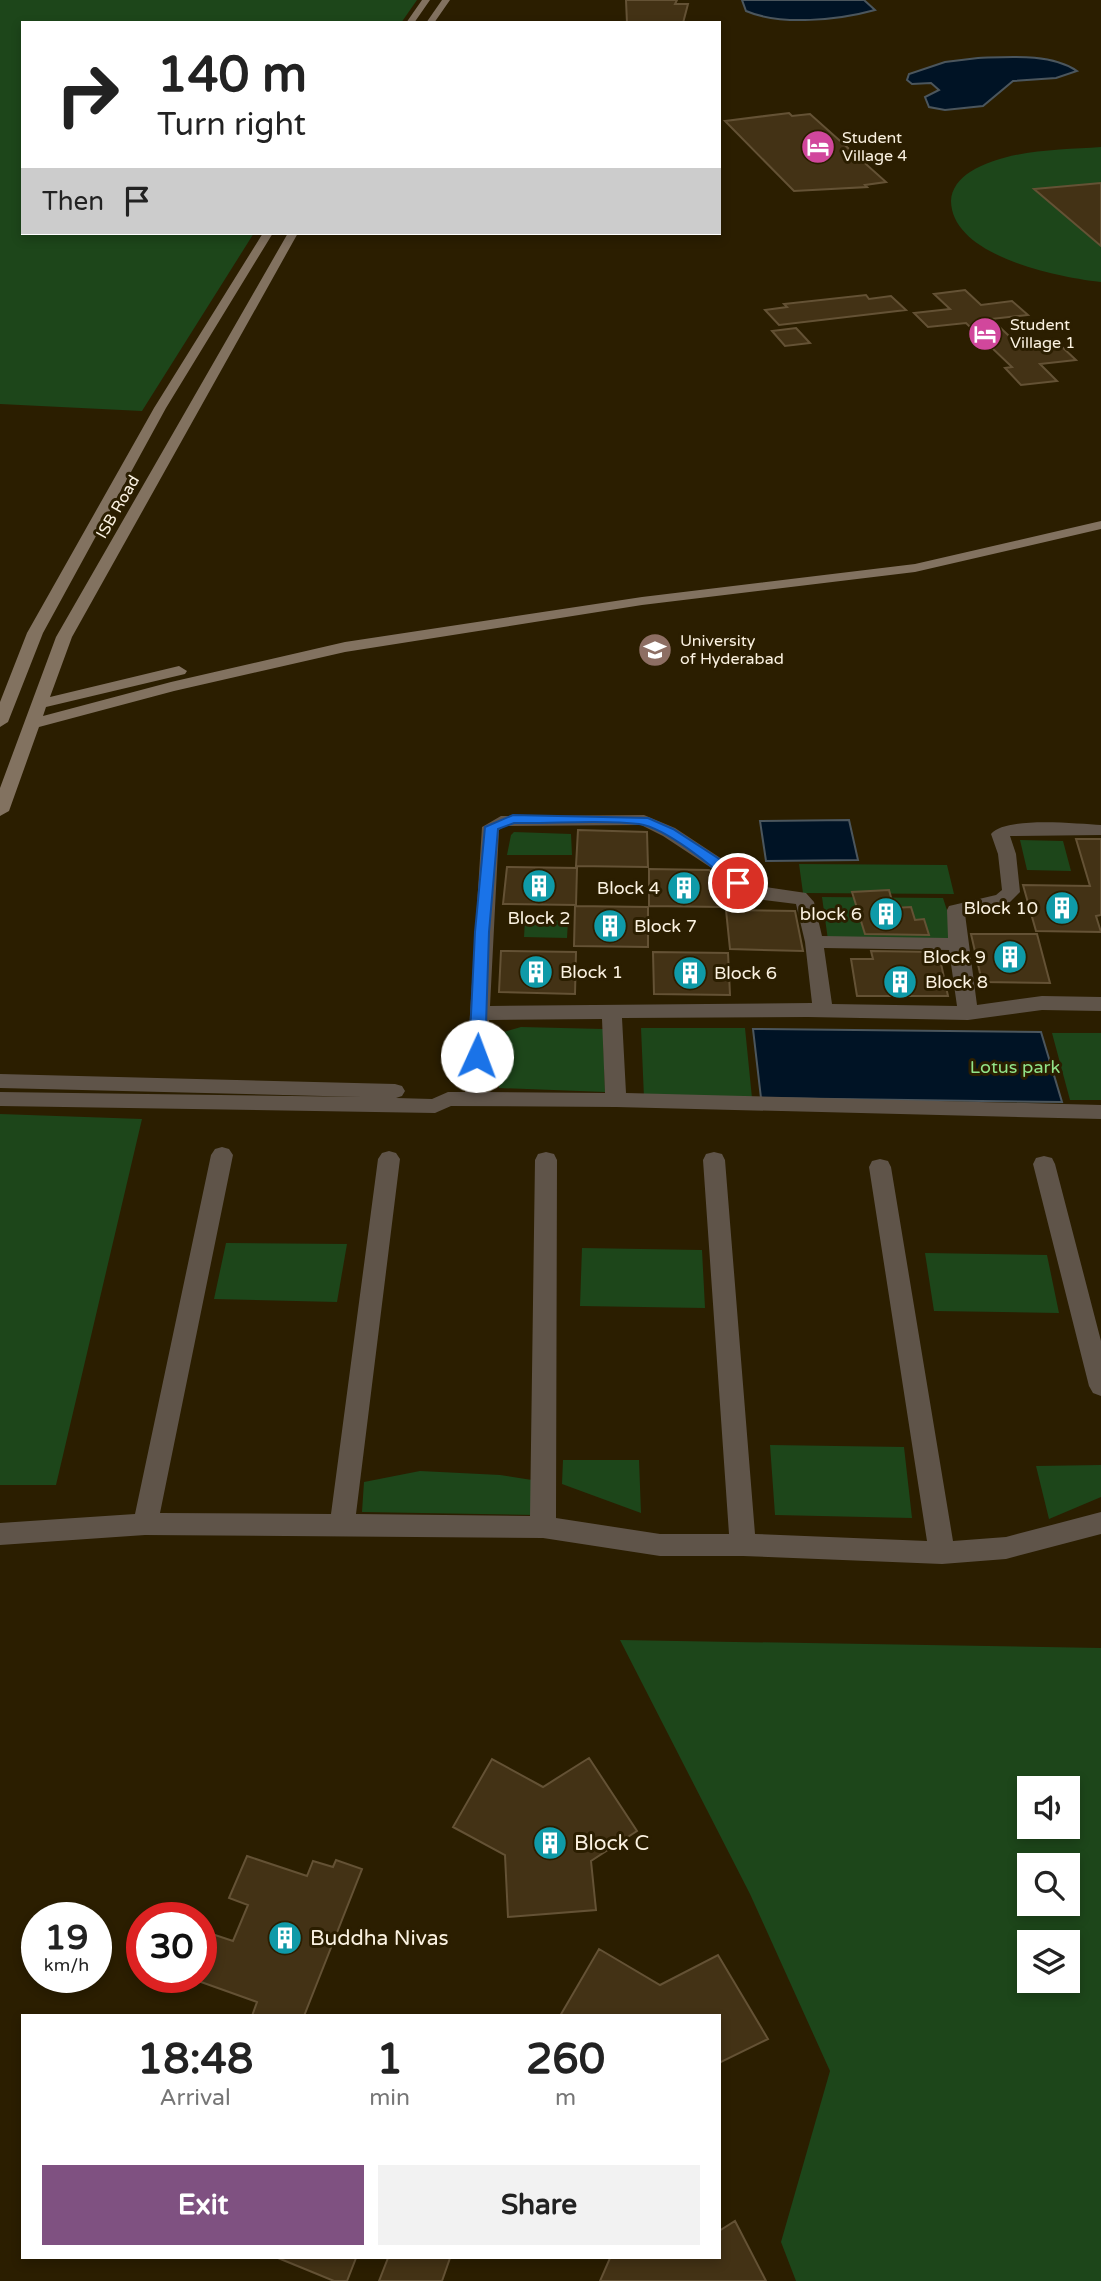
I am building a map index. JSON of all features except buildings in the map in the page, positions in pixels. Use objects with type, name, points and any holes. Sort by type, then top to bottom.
[{"type":"main road","points":[[411,21],[426,0]]},
{"type":"main road","points":[[431,21],[446,0]]},
{"type":"main road","name":"ISB Road","points":[[0,722],[35,633],[160,408],[267,235]]},
{"type":"main road","name":"ISB Road","points":[[0,811],[64,637],[292,235]]},
{"type":"main road","points":[[39,704],[325,638],[442,618],[881,560],[983,541],[1101,513]]},
{"type":"main road","points":[[32,724],[171,687],[345,647],[642,601],[915,568],[1101,525]]},
{"type":"street","points":[[475,1099],[489,836],[491,827],[501,821],[607,818],[643,820],[669,832],[722,867],[746,889],[756,893],[800,897],[805,902],[814,942],[823,1011]]},
{"type":"street","points":[[968,1013],[956,910],[1002,900],[1011,892],[1007,854],[1000,834],[1010,829],[1101,831]]},
{"type":"street","points":[[814,942],[958,944]]},
{"type":"street","points":[[479,1013],[968,1013],[1042,1003],[1101,1004]]},
{"type":"street","points":[[612,1013],[616,1100]]},
{"type":"street","points":[[0,1081],[435,1092],[448,1099],[616,1100],[1101,1112]]},
{"type":"street","points":[[0,1099],[435,1106],[448,1099]]},
{"type":"street","points":[[145,1524],[222,1156]]},
{"type":"street","points":[[342,1525],[388,1159]]},
{"type":"street","points":[[543,1527],[546,1160]]},
{"type":"street","points":[[715,1160],[743,1545]]},
{"type":"street","points":[[1044,1164],[1101,1387]]},
{"type":"street","points":[[880,1167],[942,1553]]},
{"type":"street","points":[[0,1534],[145,1524],[543,1527],[660,1545],[743,1545],[942,1553],[1006,1548],[1101,1523]]},
{"type":"green space","points":[[0,0],[417,0],[402,21],[21,21],[21,235],[253,235],[142,411],[0,404]]},
{"type":"green space","points":[[1101,147],[1101,282],[1060,275],[1011,261],[969,237],[956,220],[951,201],[954,188],[966,174],[985,164],[1034,152]]},
{"type":"green space","points":[[514,832],[571,834],[572,855],[507,855]]},
{"type":"green space","points":[[1020,840],[1063,841],[1071,871],[1027,870]]},
{"type":"green space","points":[[799,864],[947,865],[954,894],[803,893]]},
{"type":"green space","points":[[822,897],[943,898],[958,944],[828,940]]},
{"type":"green space","points":[[525,920],[568,921],[567,938],[524,937]]},
{"type":"green space","points":[[521,1027],[603,1029],[605,1092],[499,1088],[498,1038],[504,1032]]},
{"type":"green space","points":[[641,1028],[745,1028],[752,1098],[644,1098]]},
{"type":"green space","points":[[1052,1033],[1101,1033],[1101,1100],[1070,1100]]},
{"type":"green space","points":[[0,1114],[142,1119],[56,1485],[0,1485]]},
{"type":"green space","points":[[226,1243],[347,1244],[337,1302],[214,1299]]},
{"type":"green space","points":[[582,1248],[702,1250],[705,1308],[580,1306]]},
{"type":"green space","points":[[925,1253],[1047,1255],[1059,1313],[934,1311]]},
{"type":"green space","points":[[770,1445],[904,1447],[912,1518],[775,1515]]},
{"type":"green space","points":[[563,1460],[639,1460],[641,1513],[562,1484]]},
{"type":"green space","points":[[1101,1465],[1101,1497],[1049,1519],[1036,1466]]},
{"type":"green space","points":[[420,1471],[500,1475],[532,1480],[535,1515],[362,1512],[364,1482]]},
{"type":"green space","points":[[620,1640],[1101,1648],[1101,2281],[796,2281],[781,2242],[830,2071],[750,1894]]},
{"type":"water","points":[[742,0],[864,0],[875,10],[828,19],[776,19],[746,11]]},
{"type":"water","points":[[978,58],[1042,59],[1067,65],[1077,71],[1056,78],[1013,81],[983,106],[945,110],[929,107],[925,97],[939,90],[931,83],[912,84],[907,80],[909,74],[945,62]]},
{"type":"water","points":[[849,820],[858,860],[766,861],[760,821]]},
{"type":"water","name":"Lotus park","points":[[753,1029],[1041,1032],[1062,1102],[761,1098]]},
{"type":"place","name":"Student Village 4","points":[[818,147]]},
{"type":"place","name":"Student Village 1","points":[[985,334]]},
{"type":"place","name":"University of Hyderabad","points":[[655,650]]},
{"type":"place","name":"Block 2","points":[[539,886]]},
{"type":"place","name":"Block 4","points":[[684,888]]},
{"type":"place","name":"Block 10","points":[[1062,908]]},
{"type":"place","name":"block 6","points":[[886,914]]},
{"type":"place","name":"Block 7","points":[[610,926]]},
{"type":"place","name":"Block 9","points":[[1010,957]]},
{"type":"place","name":"Block 1","points":[[536,972]]},
{"type":"place","name":"Block 6","points":[[690,973]]},
{"type":"place","name":"Block 8","points":[[900,982]]},
{"type":"place","name":"Block C","points":[[550,1843]]},
{"type":"place","name":"Buddha Nivas","points":[[285,1938]]},
{"type":"route","points":[[477,1056],[482,932],[491,827],[501,821],[513,819],[643,820],[669,832],[722,867],[738,883]]}]
